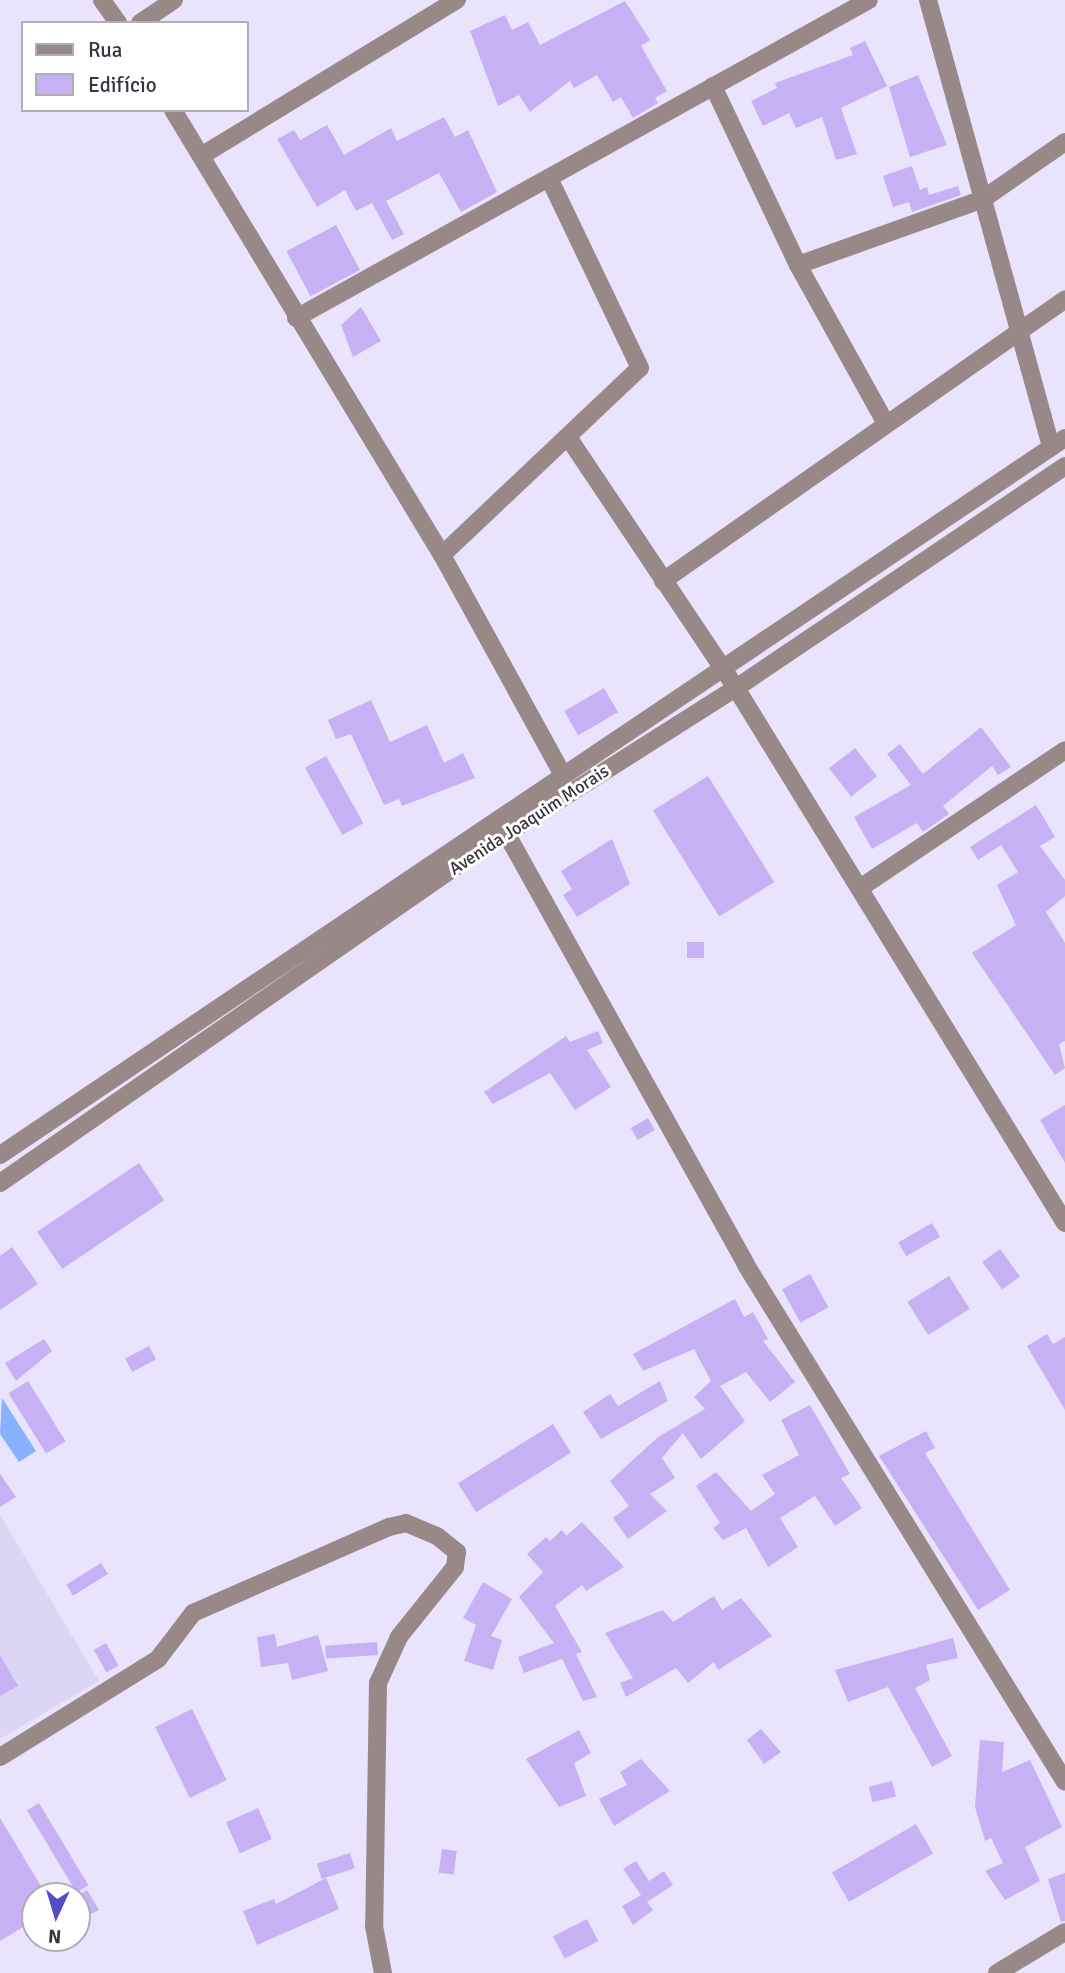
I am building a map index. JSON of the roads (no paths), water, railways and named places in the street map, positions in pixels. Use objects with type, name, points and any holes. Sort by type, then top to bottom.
[{"type":"street","points":[[102,0],[117,21]]},
{"type":"street","points":[[143,21],[174,0]]},
{"type":"street","points":[[201,156],[457,0]]},
{"type":"street","points":[[296,318],[869,0]]},
{"type":"street","points":[[928,0],[1020,330],[1058,442]]},
{"type":"street","points":[[713,86],[798,265],[886,424]]},
{"type":"street","points":[[174,112],[296,318],[442,555],[562,773]]},
{"type":"street","points":[[798,265],[983,200],[1065,142]]},
{"type":"street","points":[[442,555],[568,437],[642,360],[549,178]]},
{"type":"street","points":[[663,581],[1065,299]]},
{"type":"street","points":[[568,437],[722,671],[736,688],[1065,1223]]},
{"type":"street","name":"Avenida Joaquim Morais","points":[[0,1155],[562,773],[722,671],[1058,442]]},
{"type":"street","name":"Avenida Joaquim Morais","points":[[0,1183],[506,833],[736,688],[1065,466]]},
{"type":"street","points":[[860,888],[1065,750]]},
{"type":"street","points":[[506,833],[746,1265],[1065,1783]]},
{"type":"street","points":[[0,1756],[158,1659],[193,1613],[389,1527],[406,1523],[437,1536],[457,1552],[455,1567],[399,1637],[378,1683],[374,1926],[383,1973]]},
{"type":"street","points":[[997,1973],[1065,1932]]},
{"type":"water","points":[[2,1398],[36,1451],[19,1462],[0,1434]]}]
